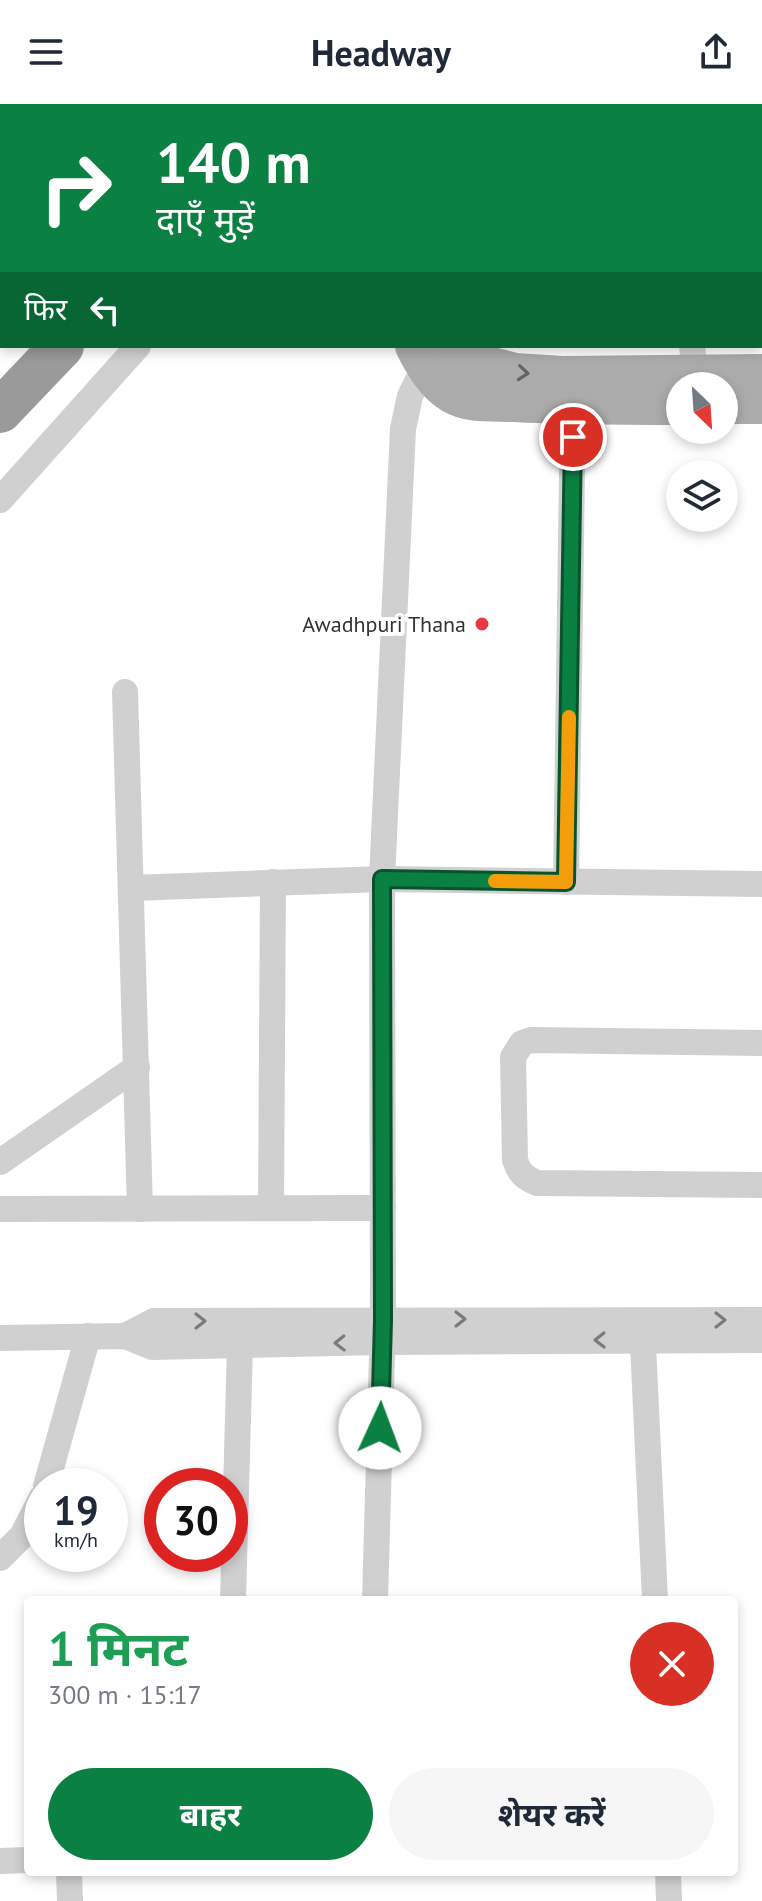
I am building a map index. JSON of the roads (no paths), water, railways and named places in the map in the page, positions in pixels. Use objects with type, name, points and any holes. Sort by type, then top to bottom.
[{"type":"highway","points":[[0,375],[27,348]]},
{"type":"highway","points":[[0,411],[60,348]]},
{"type":"main road","points":[[666,375],[515,373],[431,353],[441,385],[455,395],[472,400],[573,405],[666,381]]},
{"type":"main road","points":[[738,374],[762,374]]},
{"type":"main road","points":[[738,404],[762,404]]},
{"type":"street","points":[[0,500],[136,348]]},
{"type":"street","points":[[375,1596],[383,1331],[382,879],[403,429],[410,396],[431,353]]},
{"type":"street","points":[[566,882],[573,405]]},
{"type":"street","points":[[125,692],[140,1209]]},
{"type":"street","points":[[132,888],[382,879],[762,884]]},
{"type":"street","points":[[271,1208],[273,882]]},
{"type":"street","points":[[762,1043],[531,1040],[522,1043],[513,1057],[515,1160],[519,1171],[527,1179],[537,1183],[762,1185]]},
{"type":"street","points":[[0,1162],[137,1067]]},
{"type":"street","points":[[0,1209],[383,1208]]},
{"type":"street","points":[[125,1336],[154,1321],[383,1331],[642,1329],[762,1320]]},
{"type":"street","points":[[642,1329],[762,1340]]},
{"type":"street","points":[[642,1329],[655,1596]]},
{"type":"street","points":[[0,1338],[125,1336],[152,1347],[240,1345],[383,1331]]},
{"type":"street","points":[[51,1468],[88,1336]]},
{"type":"street","points":[[233,1596],[240,1345]]},
{"type":"street","points":[[0,1558],[24,1532]]},
{"type":"street","points":[[0,1861],[24,1860]]},
{"type":"street","points":[[69,1876],[70,1901]]},
{"type":"street","points":[[668,1876],[669,1901]]},
{"type":"place","name":"Awadhpuri Thana","points":[[482,624]]}]
